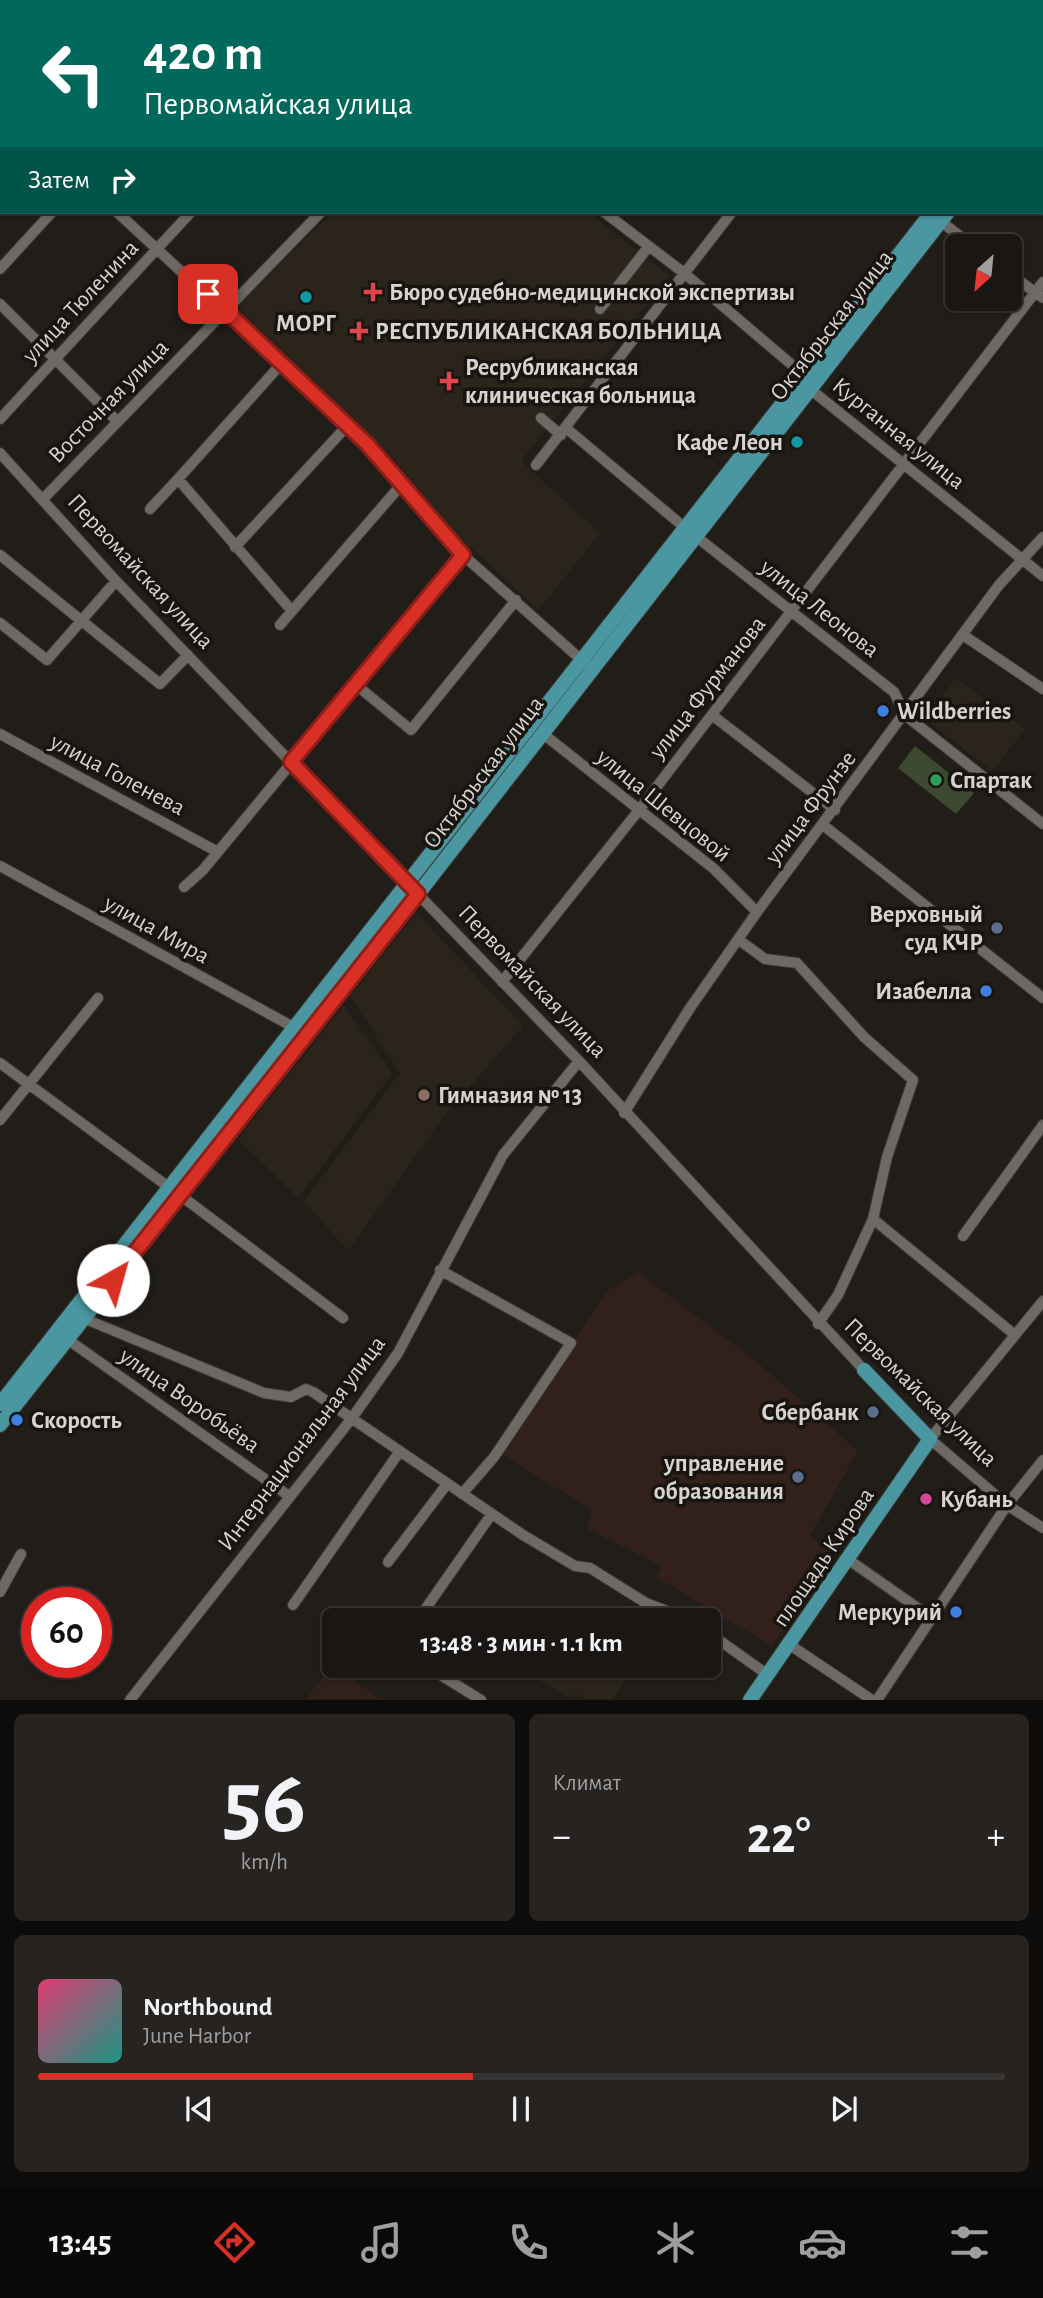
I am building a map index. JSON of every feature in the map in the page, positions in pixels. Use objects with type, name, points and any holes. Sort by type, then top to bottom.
[{"type":"main road","name":"Октябрьская улица","points":[[0,1404],[175,1191],[413,889],[586,663],[937,215]]},
{"type":"main road","name":"Октябрьская улица","points":[[0,1425],[83,1318],[295,1028],[542,733],[586,663]]},
{"type":"main road","name":"Первомайская улица","points":[[864,1370],[930,1439]]},
{"type":"main road","name":"площадь Кирова","points":[[750,1699],[849,1560],[930,1439]]},
{"type":"street","points":[[0,269],[50,214]]},
{"type":"street","points":[[119,214],[225,309],[347,426],[402,484],[463,555],[586,663]]},
{"type":"street","name":"улица Тюленина","points":[[0,419],[189,214]]},
{"type":"street","name":"Восточная улица","points":[[43,499],[319,214]]},
{"type":"street","name":"Курганная улица","points":[[607,214],[684,273],[902,465],[1043,576]]},
{"type":"street","points":[[536,465],[730,214]]},
{"type":"street","points":[[937,215],[959,234]]},
{"type":"street","points":[[600,309],[649,246]]},
{"type":"street","name":"улица Фурманова","points":[[502,982],[639,810],[902,465],[1039,295],[1043,282]]},
{"type":"street","points":[[1022,283],[1039,295]]},
{"type":"street","points":[[0,304],[53,360],[117,421]]},
{"type":"street","points":[[150,509],[282,363]]},
{"type":"street","name":"улица Леонова","points":[[541,418],[563,431],[894,692],[905,715],[1043,824]]},
{"type":"street","points":[[235,547],[347,426]]},
{"type":"street","name":"Первомайская улица","points":[[0,453],[116,581],[579,1061],[818,1324],[864,1370]]},
{"type":"street","points":[[178,479],[292,611]]},
{"type":"street","points":[[280,625],[402,484]]},
{"type":"street","name":"улица Фрунзе","points":[[624,1113],[690,1008],[757,912],[999,585],[1043,537]]},
{"type":"street","points":[[0,555],[160,684],[188,655]]},
{"type":"street","points":[[184,887],[203,870],[463,555]]},
{"type":"street","points":[[0,623],[47,660],[116,581]]},
{"type":"street","points":[[355,684],[411,730],[516,600]]},
{"type":"street","points":[[963,635],[1043,689]]},
{"type":"street","points":[[712,715],[835,810]]},
{"type":"street","name":"улица Шевцовой","points":[[542,733],[713,868],[757,912]]},
{"type":"street","name":"улица Голенева","points":[[0,734],[216,851]]},
{"type":"street","points":[[823,825],[1043,998]]},
{"type":"street","name":"улица Мира","points":[[0,866],[295,1028]]},
{"type":"street","points":[[739,940],[765,959],[797,963],[864,1037],[913,1080],[887,1157],[873,1219],[838,1295],[818,1324]]},
{"type":"street","points":[[0,1120],[98,998]]},
{"type":"street","name":"Интернациональная улица","points":[[130,1699],[352,1418],[398,1353],[503,1155],[579,1061]]},
{"type":"street","points":[[0,1063],[343,1318]]},
{"type":"street","points":[[963,1236],[1043,1125]]},
{"type":"street","points":[[873,1219],[1015,1335]]},
{"type":"street","points":[[440,1270],[571,1343],[494,1457],[462,1494]]},
{"type":"street","points":[[930,1439],[1043,1301]]},
{"type":"street","points":[[83,1318],[264,1393],[291,1397],[306,1389],[491,1515],[575,1566],[590,1568],[646,1603],[659,1608]]},
{"type":"street","name":"улица Воробьёва","points":[[67,1339],[289,1496]]},
{"type":"street","name":"Первомайская улица","points":[[930,1439],[1007,1505],[1043,1528]]},
{"type":"street","points":[[293,1605],[400,1451]]},
{"type":"street","points":[[877,1699],[1007,1505],[1043,1460]]},
{"type":"street","points":[[388,1562],[447,1484]]},
{"type":"street","points":[[426,1608],[491,1515]]},
{"type":"street","points":[[0,1592],[21,1554]]},
{"type":"street","points":[[849,1560],[932,1618]]},
{"type":"street","points":[[721,1642],[768,1675]]},
{"type":"street","points":[[790,1645],[872,1699]]},
{"type":"street","points":[[446,1678],[481,1699]]},
{"type":"shaded area","name":"Ресрубликанская клиническая больница","points":[[331,214],[591,214],[670,276],[521,461],[600,533],[539,610],[459,537],[390,455],[237,307]]},
{"type":"shaded area","points":[[956,678],[1025,729],[992,771],[926,720]]},
{"type":"shaded area","name":"Гимназия № 13","points":[[417,913],[523,1026],[444,1116],[348,1251],[304,1201],[400,1073],[350,996]]},
{"type":"shaded area","points":[[344,1005],[392,1074],[298,1198],[238,1139]]},
{"type":"shaded area","points":[[639,1273],[755,1360],[858,1451],[810,1536],[831,1552],[772,1646],[721,1616],[721,1608],[708,1608],[656,1577],[662,1566],[586,1528],[592,1510],[501,1454],[607,1290]]},
{"type":"shaded area","points":[[322,1678],[350,1678],[380,1699],[306,1699]]},
{"type":"shaded area","points":[[535,1678],[625,1678],[613,1699],[585,1699],[575,1694],[571,1699]]},
{"type":"green space","name":"Спартак","points":[[915,746],[974,793],[956,814],[898,768]]},
{"type":"place","name":"Бюро судебно-медицинской экспертизы","points":[[373,292]]},
{"type":"place","name":"МОРГ","points":[[306,297]]},
{"type":"place","name":"РЕСПУБЛИКАНСКАЯ БОЛЬНИЦА","points":[[359,331]]},
{"type":"place","name":"Ресрубликанская клиническая больница","points":[[449,381]]},
{"type":"place","name":"Кафе Леон","points":[[797,442]]},
{"type":"place","name":"Wildberries","points":[[883,711]]},
{"type":"place","name":"Спартак","points":[[936,780]]},
{"type":"place","name":"Верховный суд КЧР","points":[[997,928]]},
{"type":"place","name":"Изабелла","points":[[986,991]]},
{"type":"place","name":"Гимназия № 13","points":[[424,1095]]},
{"type":"place","name":"Сбербанк","points":[[873,1412]]},
{"type":"place","name":"Скорость","points":[[17,1420]]},
{"type":"place","name":"управление образования","points":[[798,1477]]},
{"type":"place","name":"Кубань","points":[[926,1499]]},
{"type":"place","name":"Меркурий","points":[[956,1612]]},
{"type":"route","points":[[113,1280],[418,894],[291,762],[463,555],[367,444],[208,294]]}]
